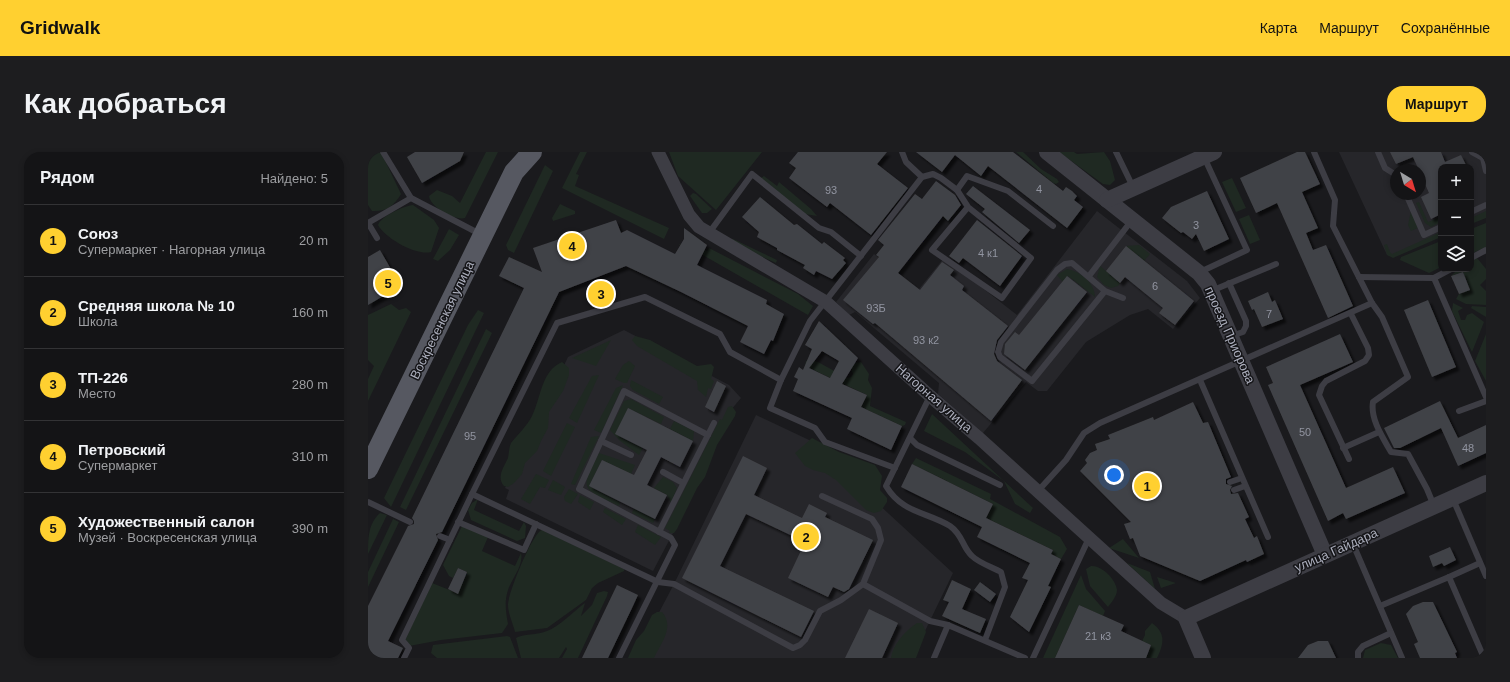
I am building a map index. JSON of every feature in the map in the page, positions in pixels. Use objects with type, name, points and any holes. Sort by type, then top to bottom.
[{"type":"main road","name":"Воскресенская улица","points":[[514,172],[516,152]]},
{"type":"main road","name":"Воскресенская улица","points":[[368,469],[484,236],[514,172],[532,152]]},
{"type":"street","name":"Нагорная улица","points":[[658,152],[689,215],[699,227],[826,302],[1161,603],[1186,618]]},
{"type":"street","name":"проезд Приорова","points":[[1047,152],[1199,272],[1212,290],[1325,555]]},
{"type":"street","points":[[1107,200],[1209,154]]},
{"type":"street","name":"улица Гайдара","points":[[1186,618],[1486,483]]},
{"type":"street","points":[[1186,618],[1203,658]]},
{"type":"lane","points":[[383,152],[411,198],[484,236]]},
{"type":"lane","points":[[902,152],[906,162],[922,177]]},
{"type":"lane","points":[[1116,152],[1134,189]]},
{"type":"lane","points":[[1314,152],[1335,200],[1333,226],[1358,277],[1372,303],[1382,317],[1408,377],[1373,402],[1372,407],[1379,432],[1391,452],[1408,454],[1427,489],[1434,506]]},
{"type":"lane","points":[[1378,152],[1385,168],[1390,172]]},
{"type":"lane","points":[[1472,152],[1485,158],[1486,171]]},
{"type":"lane","points":[[1199,272],[1247,250],[1209,154]]},
{"type":"lane","points":[[709,234],[752,174],[819,228],[831,232],[862,256]]},
{"type":"lane","points":[[895,468],[825,442],[815,428],[770,408],[780,380],[810,321],[922,177],[933,174],[957,190],[968,207],[1031,258],[1002,298],[932,250],[968,207]]},
{"type":"lane","points":[[957,190],[967,176],[1008,191],[1053,226]]},
{"type":"lane","points":[[377,238],[368,223],[411,198]]},
{"type":"lane","points":[[1409,200],[1424,235],[1438,228]]},
{"type":"lane","points":[[1474,211],[1486,205]]},
{"type":"lane","points":[[1089,276],[1133,220]]},
{"type":"lane","points":[[1474,256],[1486,250]]},
{"type":"lane","points":[[1106,291],[1032,381],[1000,357],[998,352],[1001,342],[1057,270],[1065,264],[1072,263],[1106,291],[1123,298]]},
{"type":"lane","points":[[1212,290],[1276,264]]},
{"type":"lane","points":[[1358,277],[1434,278],[1445,272]]},
{"type":"lane","points":[[1434,278],[1486,396]]},
{"type":"lane","points":[[1229,284],[1246,321],[1246,326],[1243,332],[1231,336]]},
{"type":"lane","points":[[404,658],[409,648],[402,640],[458,522],[557,323],[645,297],[720,334],[730,352],[780,380]]},
{"type":"lane","points":[[1038,491],[1066,460],[1084,433],[1100,423],[1351,314],[1372,303]]},
{"type":"lane","points":[[1349,459],[1319,395],[1322,386],[1326,381],[1365,361],[1369,355],[1368,348],[1351,314]]},
{"type":"lane","points":[[1200,380],[1268,537]]},
{"type":"lane","points":[[618,658],[658,582],[675,545],[671,538],[624,510],[578,488],[624,391],[708,435]]},
{"type":"lane","points":[[930,396],[886,486],[893,497],[906,506],[950,526],[961,535],[971,556],[1001,572],[1005,587],[985,640]]},
{"type":"lane","points":[[1459,412],[1486,401]]},
{"type":"lane","points":[[668,422],[671,415]]},
{"type":"lane","points":[[659,532],[714,424]]},
{"type":"lane","points":[[1343,448],[1379,432]]},
{"type":"lane","points":[[910,438],[917,445],[1000,485]]},
{"type":"lane","points":[[601,441],[631,455]]},
{"type":"lane","points":[[663,472],[683,483]]},
{"type":"lane","points":[[1230,482],[1242,478]]},
{"type":"lane","points":[[1234,490],[1245,486]]},
{"type":"lane","points":[[472,494],[658,582],[674,584],[793,648],[800,645],[805,640],[820,611],[840,600],[863,584],[881,540],[878,528],[872,519],[822,496]]},
{"type":"lane","points":[[1452,498],[1486,576]]},
{"type":"lane","points":[[368,502],[410,522]]},
{"type":"lane","points":[[458,522],[524,550],[536,524]]},
{"type":"lane","points":[[440,536],[450,540]]},
{"type":"lane","points":[[1033,658],[1089,538]]},
{"type":"lane","points":[[1353,543],[1402,658]]},
{"type":"lane","points":[[1380,606],[1480,563]]},
{"type":"lane","points":[[1449,577],[1484,658]]},
{"type":"lane","points":[[863,584],[930,621],[948,625],[1025,658]]},
{"type":"lane","points":[[934,658],[948,625]]},
{"type":"lane","points":[[1358,658],[1358,652],[1363,646],[1391,633]]},
{"type":"shaded area","points":[[368,152],[381,152],[401,194],[392,205],[377,211],[372,211],[368,205]]},
{"type":"shaded area","points":[[486,152],[498,152],[465,218],[449,215],[438,209],[430,200],[429,196],[437,190],[452,196],[460,203]]},
{"type":"shaded area","points":[[580,152],[587,152],[576,174],[579,175],[575,186],[669,228],[664,239],[562,188]]},
{"type":"shaded area","points":[[669,152],[762,152],[716,210],[678,176]]},
{"type":"shaded area","points":[[1016,152],[1023,152],[1041,169],[1057,179],[1059,182],[1056,184],[1053,183]]},
{"type":"shaded area","points":[[1059,152],[1074,152],[1077,154],[1104,152],[1110,161],[1115,180],[1110,185],[1103,184]]},
{"type":"shaded area","points":[[1339,152],[1486,152],[1486,215],[1474,221],[1474,164],[1438,164],[1438,236],[1392,256],[1387,255]]},
{"type":"shaded area","points":[[545,165],[553,171],[514,253],[508,250],[506,245]]},
{"type":"shaded area","points":[[764,176],[777,186],[779,182],[811,209],[817,216],[805,214],[761,178]]},
{"type":"shaded area","points":[[1232,178],[1246,208],[1236,212],[1222,182]]},
{"type":"shaded area","points":[[693,193],[712,209],[707,213],[702,213],[690,196]]},
{"type":"shaded area","points":[[1419,202],[1428,222],[1438,218],[1438,224],[1431,227],[1425,223],[1416,203]]},
{"type":"shaded area","points":[[560,204],[575,211],[575,214],[553,221],[552,218]]},
{"type":"shaded area","points":[[413,205],[434,220],[439,228],[431,252],[425,253],[409,249],[387,235],[378,225],[383,218],[388,215],[404,207]]},
{"type":"shaded area","points":[[1097,211],[1187,281],[1200,298],[1173,329],[1148,309],[1130,315],[1086,342],[1047,391],[1038,391],[1026,382],[983,433],[938,394],[939,383],[855,312],[849,315],[836,302],[874,254],[919,289],[944,258],[1017,315]]},
{"type":"shaded area","points":[[1411,211],[1418,228],[1411,231],[1408,225]]},
{"type":"shaded area","points":[[1486,211],[1486,218],[1474,223],[1474,217]]},
{"type":"shaded area","points":[[1249,215],[1260,240],[1250,244],[1239,219]]},
{"type":"shaded area","points":[[1486,223],[1486,247],[1474,253],[1474,236],[1474,228]]},
{"type":"shaded area","points":[[449,229],[459,235],[450,250],[438,261],[433,259]]},
{"type":"shaded area","points":[[1438,233],[1438,238],[1393,258],[1387,255],[1384,245],[1387,244],[1392,254]]},
{"type":"shaded area","points":[[733,239],[777,260],[776,263],[729,242]]},
{"type":"shaded area","points":[[1438,242],[1438,268],[1429,273],[1400,260],[1401,257]]},
{"type":"shaded area","points":[[679,244],[697,252],[699,247],[707,251],[709,248],[798,294],[813,306],[808,315],[701,254],[682,249]]},
{"type":"shaded area","points":[[1139,245],[1150,254],[1144,261],[1126,246]]},
{"type":"shaded area","points":[[1477,258],[1486,269],[1486,279],[1480,285],[1486,291],[1486,305],[1466,304],[1456,299],[1459,294],[1470,290],[1463,272],[1474,272],[1474,260]]},
{"type":"shaded area","points":[[1100,266],[1120,283],[1118,286],[1111,288],[1104,285],[1097,277]]},
{"type":"shaded area","points":[[1067,269],[1077,272],[1086,278],[1092,287],[1095,297],[1068,276],[1063,282],[1057,275]]},
{"type":"shaded area","points":[[1455,272],[1463,272],[1451,276]]},
{"type":"shaded area","points":[[1453,303],[1463,308],[1458,311],[1461,320],[1465,320],[1467,315],[1472,313],[1484,322],[1472,352],[1452,311]]},
{"type":"shaded area","points":[[391,304],[399,310],[406,308],[411,312],[368,401],[368,379],[374,366],[368,360],[368,315]]},
{"type":"shaded area","points":[[1472,306],[1486,307],[1486,317],[1471,308]]},
{"type":"shaded area","points":[[478,310],[484,313],[391,507],[384,498],[468,325]]},
{"type":"shaded area","points":[[486,329],[492,333],[406,510],[400,507]]},
{"type":"shaded area","points":[[624,330],[729,385],[741,398],[730,411],[673,533],[653,571],[506,499],[509,490],[505,488],[568,357]]},
{"type":"shaded area","points":[[1486,334],[1486,381],[1475,361]]},
{"type":"shaded area","points":[[635,336],[650,340],[697,366],[711,364],[714,367],[711,379],[714,381],[711,389],[708,388],[706,397],[698,390],[697,381],[637,346],[632,340]]},
{"type":"shaded area","points":[[611,340],[596,366],[572,358]]},
{"type":"shaded area","points":[[809,360],[818,362],[847,378],[851,377],[853,374],[851,369],[854,363],[861,362],[869,374],[868,380],[872,388],[870,406],[906,422],[905,425],[902,426],[861,407],[867,395],[805,366],[806,361]]},
{"type":"shaded area","points":[[629,361],[635,366],[627,383],[615,379],[623,365]]},
{"type":"shaded area","points":[[562,362],[569,368],[569,375],[563,391],[549,412],[548,428],[537,451],[525,463],[522,474],[508,487],[504,486],[501,476],[508,458],[511,443],[530,420],[546,378],[555,366]]},
{"type":"shaded area","points":[[599,375],[577,423],[569,418],[592,376]]},
{"type":"shaded area","points":[[631,380],[663,397],[659,404],[633,390],[630,386]]},
{"type":"shaded area","points":[[623,385],[601,433],[594,430],[616,388]]},
{"type":"shaded area","points":[[631,399],[664,417],[661,424],[628,408],[643,448],[639,455],[619,440],[610,430],[624,401]]},
{"type":"shaded area","points":[[732,406],[736,412],[735,416],[717,445],[705,477],[697,488],[677,529],[674,533],[669,533],[670,531],[665,528],[720,419],[722,420],[728,407]]},
{"type":"shaded area","points":[[932,414],[1004,481],[965,452],[924,431]]},
{"type":"shaded area","points":[[756,415],[862,465],[876,502],[953,573],[912,658],[635,658],[674,584]]},
{"type":"shaded area","points":[[674,421],[694,431],[693,441],[670,429]]},
{"type":"shaded area","points":[[567,423],[575,427],[551,476],[543,471]]},
{"type":"shaded area","points":[[599,436],[575,485],[571,484],[591,437]]},
{"type":"shaded area","points":[[812,438],[839,452],[875,465],[882,476],[880,490],[887,498],[887,502],[881,511],[874,513],[866,510],[836,480],[825,473],[805,466],[795,453]]},
{"type":"shaded area","points":[[599,453],[635,465],[631,474],[602,460],[589,486],[620,502],[619,506],[597,495],[588,487],[588,475]]},
{"type":"shaded area","points":[[916,458],[991,494],[990,499],[1060,537],[1067,549],[1061,559],[1051,554],[1053,550],[986,518],[993,504],[912,464]]},
{"type":"shaded area","points":[[536,474],[549,480],[545,488],[540,487],[530,504],[521,499]]},
{"type":"shaded area","points":[[663,477],[673,482],[677,488],[671,503],[667,495],[654,488]]},
{"type":"shaded area","points":[[553,480],[565,487],[561,495],[548,490]]},
{"type":"shaded area","points":[[1004,481],[1033,508],[1030,513],[1015,504]]},
{"type":"shaded area","points":[[569,489],[578,494],[571,504],[565,501],[564,497]]},
{"type":"shaded area","points":[[580,495],[594,502],[590,510],[578,502]]},
{"type":"shaded area","points":[[478,499],[474,510],[519,531],[524,522],[526,526],[525,538],[517,541],[471,520],[468,510],[472,503]]},
{"type":"shaded area","points":[[605,508],[626,519],[622,525],[603,512]]},
{"type":"shaded area","points":[[634,508],[655,519],[653,523],[632,513]]},
{"type":"shaded area","points":[[380,513],[387,515],[368,554],[371,527],[376,517]]},
{"type":"shaded area","points":[[393,519],[399,522],[368,587],[368,572]]},
{"type":"shaded area","points":[[638,525],[661,537],[655,545],[635,532]]},
{"type":"shaded area","points":[[462,526],[488,537],[482,551],[515,566],[521,553],[521,562],[510,585],[506,599],[508,624],[502,633],[441,640],[409,646],[405,640],[432,583],[457,593],[467,572],[458,568],[453,578],[449,576],[443,565]]},
{"type":"shaded area","points":[[542,530],[624,569],[624,571],[598,583],[592,588],[586,600],[547,628],[515,632],[508,608],[509,598],[527,551],[538,533]]},
{"type":"shaded area","points":[[1123,539],[1139,558],[1109,548]]},
{"type":"shaded area","points":[[1127,563],[1150,572],[1155,589]]},
{"type":"shaded area","points":[[1091,566],[1095,566],[1103,570],[1114,581],[1117,590],[1116,595],[1108,607],[1090,586],[1086,569]]},
{"type":"shaded area","points":[[1081,575],[1086,589],[1105,611],[1103,616],[1079,605],[1055,658],[1043,658]]},
{"type":"shaded area","points":[[1157,577],[1176,583],[1161,588]]},
{"type":"shaded area","points":[[604,591],[608,592],[607,596],[578,658],[562,658],[567,649],[566,647],[559,658],[521,658],[516,638],[552,629],[585,603],[581,616],[592,605],[597,593]]},
{"type":"shaded area","points":[[657,612],[662,612],[666,618],[667,629],[666,635],[654,658],[628,658],[636,640],[644,631],[652,615]]},
{"type":"shaded area","points":[[917,623],[922,623],[926,632],[916,658],[891,658],[897,643],[909,629]]},
{"type":"shaded area","points":[[1152,623],[1157,627],[1162,635],[1162,643],[1157,658],[1146,658],[1151,645],[1142,641],[1145,631]]},
{"type":"shaded area","points":[[507,636],[510,637],[518,658],[437,658],[431,653],[433,645]]},
{"type":"shaded area","points":[[1381,643],[1391,645],[1398,658],[1363,658],[1365,650]]},
{"type":"building","points":[[415,152],[464,152],[460,161],[422,183],[407,157]]},
{"type":"building","points":[[798,152],[887,152],[877,164],[908,188],[871,235],[830,203],[827,207],[789,178],[796,168],[789,163]]},
{"type":"building","points":[[916,152],[1013,152],[1063,191],[1066,187],[1072,191],[1077,196],[1074,200],[1083,207],[1067,228],[988,166],[981,176],[955,155],[942,172]]},
{"type":"building","points":[[1297,152],[1305,152],[1320,184],[1302,192],[1318,228],[1306,233],[1313,250],[1326,245],[1353,306],[1328,318],[1277,203],[1256,213],[1240,178]]},
{"type":"building","points":[[1390,152],[1441,152],[1445,162],[1461,155],[1466,164],[1438,164],[1438,216],[1431,219],[1422,200],[1426,200],[1426,194],[1429,193],[1426,186],[1426,164],[1416,164],[1413,157],[1396,164]]},
{"type":"building","points":[[936,181],[955,195],[961,205],[948,221],[943,216],[898,273],[920,290],[942,262],[954,270],[950,275],[964,286],[962,290],[1008,326],[997,340],[994,354],[997,361],[1022,380],[991,421],[875,323],[873,324],[843,300],[879,257],[876,255],[884,245],[878,240],[915,194],[922,199]]},
{"type":"building","points":[[973,186],[1030,230],[1019,243],[982,212],[985,209],[966,194]]},
{"type":"building","points":[[1207,191],[1229,239],[1204,251],[1196,234],[1192,239],[1183,232],[1181,233],[1162,218],[1171,207]]},
{"type":"building","points":[[760,197],[794,225],[797,224],[822,244],[824,242],[845,258],[843,260],[846,263],[832,279],[816,271],[814,275],[803,268],[805,265],[757,237],[759,232],[742,217]]},
{"type":"building","points":[[616,220],[621,233],[627,230],[675,254],[684,239],[684,228],[707,245],[697,265],[767,300],[766,304],[784,314],[773,341],[771,340],[764,354],[740,342],[748,326],[626,266],[559,292],[442,532],[436,534],[438,540],[388,641],[403,648],[398,658],[368,658],[368,606],[408,526],[414,524],[412,518],[524,288],[499,276],[509,257],[542,272],[533,248]]},
{"type":"building","points":[[977,220],[1022,256],[1000,286],[963,258],[959,263],[949,256]]},
{"type":"building","points":[[1126,246],[1194,301],[1175,325],[1159,313],[1163,308],[1125,277],[1120,283],[1106,271]]},
{"type":"building","points":[[380,250],[399,283],[397,288],[368,305],[368,257]]},
{"type":"building","points":[[1463,272],[1470,290],[1459,294],[1451,276]]},
{"type":"building","points":[[1067,276],[1087,292],[1025,370],[1004,354],[1005,344],[1015,332],[1019,335]]},
{"type":"building","points":[[598,283],[613,291],[603,305],[590,297]]},
{"type":"building","points":[[1268,292],[1272,302],[1275,300],[1283,319],[1262,327],[1254,309],[1252,310],[1248,301]]},
{"type":"building","points":[[1428,300],[1456,367],[1432,377],[1404,310]]},
{"type":"building","points":[[819,321],[858,358],[842,384],[867,395],[861,407],[902,426],[891,450],[847,429],[852,418],[793,391],[798,379],[794,377],[799,367],[803,370],[812,349],[805,345]],"holes":[[[822,351],[839,361],[830,378],[809,368]]]},
{"type":"building","points":[[1340,334],[1353,362],[1300,385],[1346,488],[1393,467],[1405,493],[1346,519],[1343,513],[1328,521],[1268,385],[1273,383],[1266,367]]},
{"type":"building","points":[[717,381],[726,386],[714,412],[705,407]]},
{"type":"building","points":[[1440,401],[1458,438],[1486,425],[1486,453],[1458,466],[1441,428],[1400,448],[1394,448],[1384,428]]},
{"type":"building","points":[[1193,402],[1203,423],[1208,422],[1231,477],[1226,479],[1226,484],[1232,486],[1230,490],[1231,494],[1238,493],[1249,517],[1245,519],[1254,538],[1257,536],[1264,554],[1247,562],[1246,560],[1200,581],[1140,556],[1133,538],[1130,539],[1124,524],[1131,522],[1080,471],[1087,463],[1085,460],[1090,453],[1097,450],[1095,444],[1110,439],[1108,435],[1153,417],[1154,420]]},
{"type":"building","points":[[628,408],[693,441],[680,467],[661,457],[647,485],[667,495],[655,519],[589,486],[602,460],[634,475],[647,450],[615,434]]},
{"type":"building","points":[[743,456],[767,468],[754,495],[802,518],[809,504],[827,513],[825,517],[873,540],[849,589],[844,592],[833,587],[828,597],[788,578],[805,542],[746,514],[720,566],[814,611],[801,637],[682,578]]},
{"type":"building","points":[[912,464],[993,504],[986,518],[1053,550],[1051,554],[1061,559],[1048,586],[1051,587],[1029,632],[1010,617],[1028,580],[1022,578],[1030,563],[977,537],[982,527],[901,487]]},
{"type":"building","points":[[1450,547],[1456,560],[1444,566],[1442,563],[1433,567],[1429,556]]},
{"type":"building","points":[[458,568],[467,572],[458,594],[448,589]]},
{"type":"building","points":[[952,580],[971,589],[962,609],[986,619],[980,633],[942,616],[949,602],[943,600]]},
{"type":"building","points":[[980,582],[996,594],[990,602],[974,590]]},
{"type":"building","points":[[617,585],[638,595],[632,608],[608,658],[582,658]]},
{"type":"building","points":[[1423,602],[1433,602],[1457,652],[1455,653],[1457,658],[1420,658],[1414,644],[1418,642],[1406,614],[1413,606]]},
{"type":"building","points":[[1079,605],[1124,625],[1121,631],[1151,645],[1146,658],[1055,658]]},
{"type":"building","points":[[869,609],[898,623],[882,658],[845,658]]},
{"type":"building","points":[[1318,641],[1328,641],[1336,658],[1298,658],[1308,645]]},
{"type":"place","name":"Петровский","points":[[572,246]]},
{"type":"place","name":"Художественный салон","points":[[388,283]]},
{"type":"place","name":"ТП-226","points":[[601,294]]},
{"type":"place","name":"Союз","points":[[1147,486]]},
{"type":"place","name":"Средняя школа № 10","points":[[806,537]]}]
